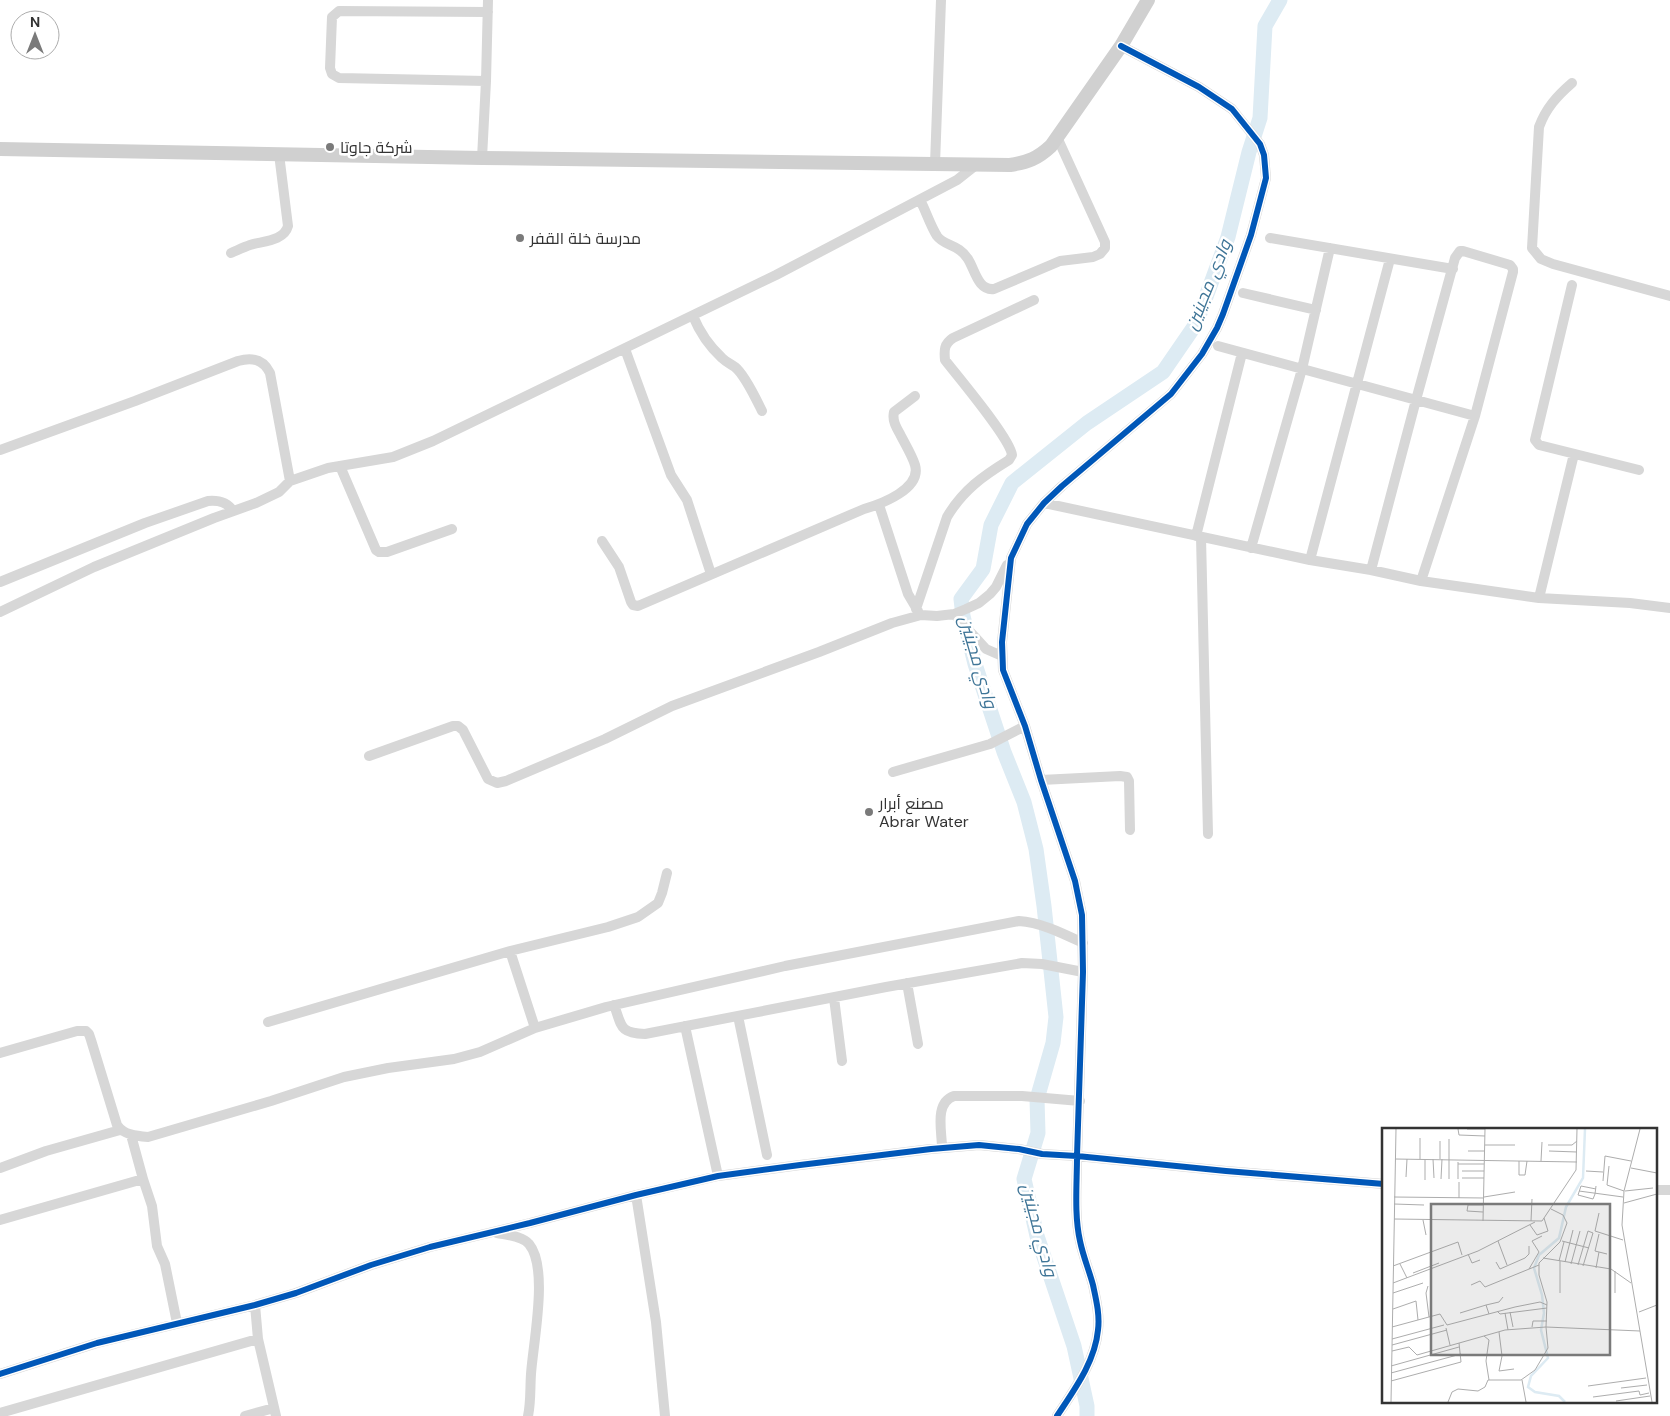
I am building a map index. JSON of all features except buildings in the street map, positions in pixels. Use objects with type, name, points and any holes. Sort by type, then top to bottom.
[{"type":"street","points":[[482,158],[488,0]]},
{"type":"street","points":[[936,164],[941,0]]},
{"type":"street","points":[[0,149],[1010,165],[1032,160],[1051,146],[1121,46],[1148,0]]},
{"type":"street","points":[[486,80],[339,78],[332,74],[330,68],[332,17],[340,11],[488,12]]},
{"type":"street","points":[[369,756],[453,726],[458,726],[463,730],[488,779],[497,783],[506,781],[605,739],[672,706],[819,652],[919,612],[937,616],[954,614],[979,603],[996,587],[1027,524],[1044,504],[1062,486],[1171,394],[1210,340],[1223,314],[1264,187],[1266,165],[1260,144],[1232,109],[1219,99],[1121,46]]},
{"type":"street","points":[[1572,83],[1549,106],[1540,127],[1532,248],[1541,259],[1553,264],[1670,296]]},
{"type":"street","points":[[920,200],[938,237],[959,248],[968,257],[982,287],[987,290],[994,289],[1060,261],[1093,258],[1105,248],[1104,242],[1057,137]]},
{"type":"street","points":[[232,253],[252,244],[277,238],[287,230],[279,154]]},
{"type":"street","points":[[0,612],[94,567],[256,503],[279,492],[290,481],[328,468],[393,457],[433,441],[776,276],[957,180],[976,165]]},
{"type":"street","points":[[1270,238],[1452,269]]},
{"type":"street","points":[[1251,548],[1302,369],[1330,248]]},
{"type":"street","points":[[1371,570],[1452,269],[1457,255],[1462,251],[1510,265],[1513,269],[1475,416],[1421,581]]},
{"type":"street","points":[[1310,560],[1390,259]]},
{"type":"street","points":[[1572,285],[1534,437],[1536,443],[1639,470]]},
{"type":"street","points":[[1243,293],[1316,310]]},
{"type":"street","points":[[919,612],[944,526],[951,510],[975,482],[1009,460],[1012,455],[1012,450],[998,430],[945,360],[945,346],[953,338],[1034,300]]},
{"type":"street","points":[[693,316],[700,333],[707,342],[743,376],[762,411]]},
{"type":"street","points":[[1218,346],[1475,416]]},
{"type":"street","points":[[626,348],[671,475],[687,500],[711,574]]},
{"type":"street","points":[[1208,834],[1198,536],[1242,353]]},
{"type":"street","points":[[0,450],[135,401],[238,360],[254,359],[267,366],[270,373],[290,481]]},
{"type":"street","points":[[602,541],[619,567],[633,605],[638,606],[879,505],[912,484],[915,466],[893,416],[894,412],[915,396]]},
{"type":"street","points":[[1539,598],[1574,454]]},
{"type":"street","points":[[340,466],[376,550],[379,552],[386,552],[452,529]]},
{"type":"street","points":[[0,582],[145,523],[208,501],[216,500],[223,502],[229,505],[233,511]]},
{"type":"street","points":[[1044,504],[1251,548],[1421,581],[1539,598],[1630,603],[1670,608]]},
{"type":"street","points":[[879,505],[908,594],[919,612]]},
{"type":"street","points":[[1011,558],[1004,624],[1003,670],[1025,726],[1075,881],[1082,915],[1083,972],[1077,1156],[1078,1226],[1080,1242],[1093,1285],[1098,1312],[1098,1330],[1093,1353],[1085,1370],[1057,1416]]},
{"type":"street","points":[[954,614],[986,650],[1002,656]]},
{"type":"street","points":[[893,772],[990,744],[1025,726]]},
{"type":"street","points":[[1041,780],[1120,776],[1127,778],[1129,781],[1130,830]]},
{"type":"street","points":[[268,1022],[510,951],[638,918],[658,903],[667,873]]},
{"type":"street","points":[[0,1053],[86,1031],[89,1034],[114,1118],[120,1130],[131,1135],[148,1137],[271,1101],[344,1077],[388,1068],[454,1059],[480,1052],[535,1028],[614,1005],[785,966],[883,946],[1024,921],[1053,930],[1083,943]]},
{"type":"street","points":[[510,951],[535,1028]]},
{"type":"street","points":[[614,1005],[623,1028],[631,1033],[645,1034],[907,983],[1022,963],[1042,964],[1083,972]]},
{"type":"street","points":[[907,983],[918,1044]]},
{"type":"street","points":[[834,998],[842,1061]]},
{"type":"street","points":[[738,1016],[767,1155]]},
{"type":"street","points":[[685,1026],[718,1176]]},
{"type":"street","points":[[942,1148],[941,1108],[947,1098],[963,1095],[1022,1096],[1080,1101]]},
{"type":"street","points":[[0,1168],[46,1151],[120,1130]]},
{"type":"street","points":[[131,1135],[152,1206],[155,1238],[165,1264],[177,1324]]},
{"type":"street","points":[[0,1374],[97,1343],[256,1305],[296,1293],[391,1258],[430,1247],[718,1176],[978,1145],[1019,1149],[1042,1154],[1226,1172],[1382,1184]]},
{"type":"street","points":[[0,1220],[143,1179]]},
{"type":"street","points":[[636,1195],[656,1322],[665,1416]]},
{"type":"street","points":[[492,1232],[521,1238],[528,1242],[537,1262],[539,1286],[528,1416]]},
{"type":"street","points":[[245,1416],[275,1412],[258,1340],[256,1305]]},
{"type":"street","points":[[0,1413],[258,1340]]},
{"type":"waterway","name":"وادي مجينين","points":[[1087,1416],[1087,1406],[1074,1346],[1037,1236],[1024,1179],[1038,1133],[1037,1099],[1053,1043],[1056,1017],[1036,849],[1024,802],[1004,752],[975,664],[963,616],[961,599],[983,569],[991,525],[1012,483],[1087,423],[1163,372],[1196,324],[1228,237],[1249,152],[1260,118],[1265,26],[1280,0]]},
{"type":"cycle path","points":[[1121,46],[1199,87],[1232,109],[1260,144],[1264,155],[1266,178],[1251,235],[1223,314],[1202,354],[1171,394],[1044,503],[1027,524],[1011,558],[1002,642],[1003,670],[1025,726],[1075,881],[1082,915],[1083,972],[1077,1156],[1382,1184]]},
{"type":"cycle path","points":[[0,1374],[97,1343],[255,1305],[296,1293],[371,1265],[430,1247],[636,1195],[718,1176],[931,1149],[979,1145],[1019,1149],[1042,1154],[1077,1156],[1076,1210],[1078,1231],[1093,1285],[1098,1324],[1093,1353],[1077,1386],[1057,1416]]},
{"type":"place","name":"شركة جاوتا","points":[[330,147]]},
{"type":"place","name":"مدرسة خلة القفر","points":[[520,238]]},
{"type":"place","name":"مصنع أبرار Abrar Water","points":[[869,812]]}]
